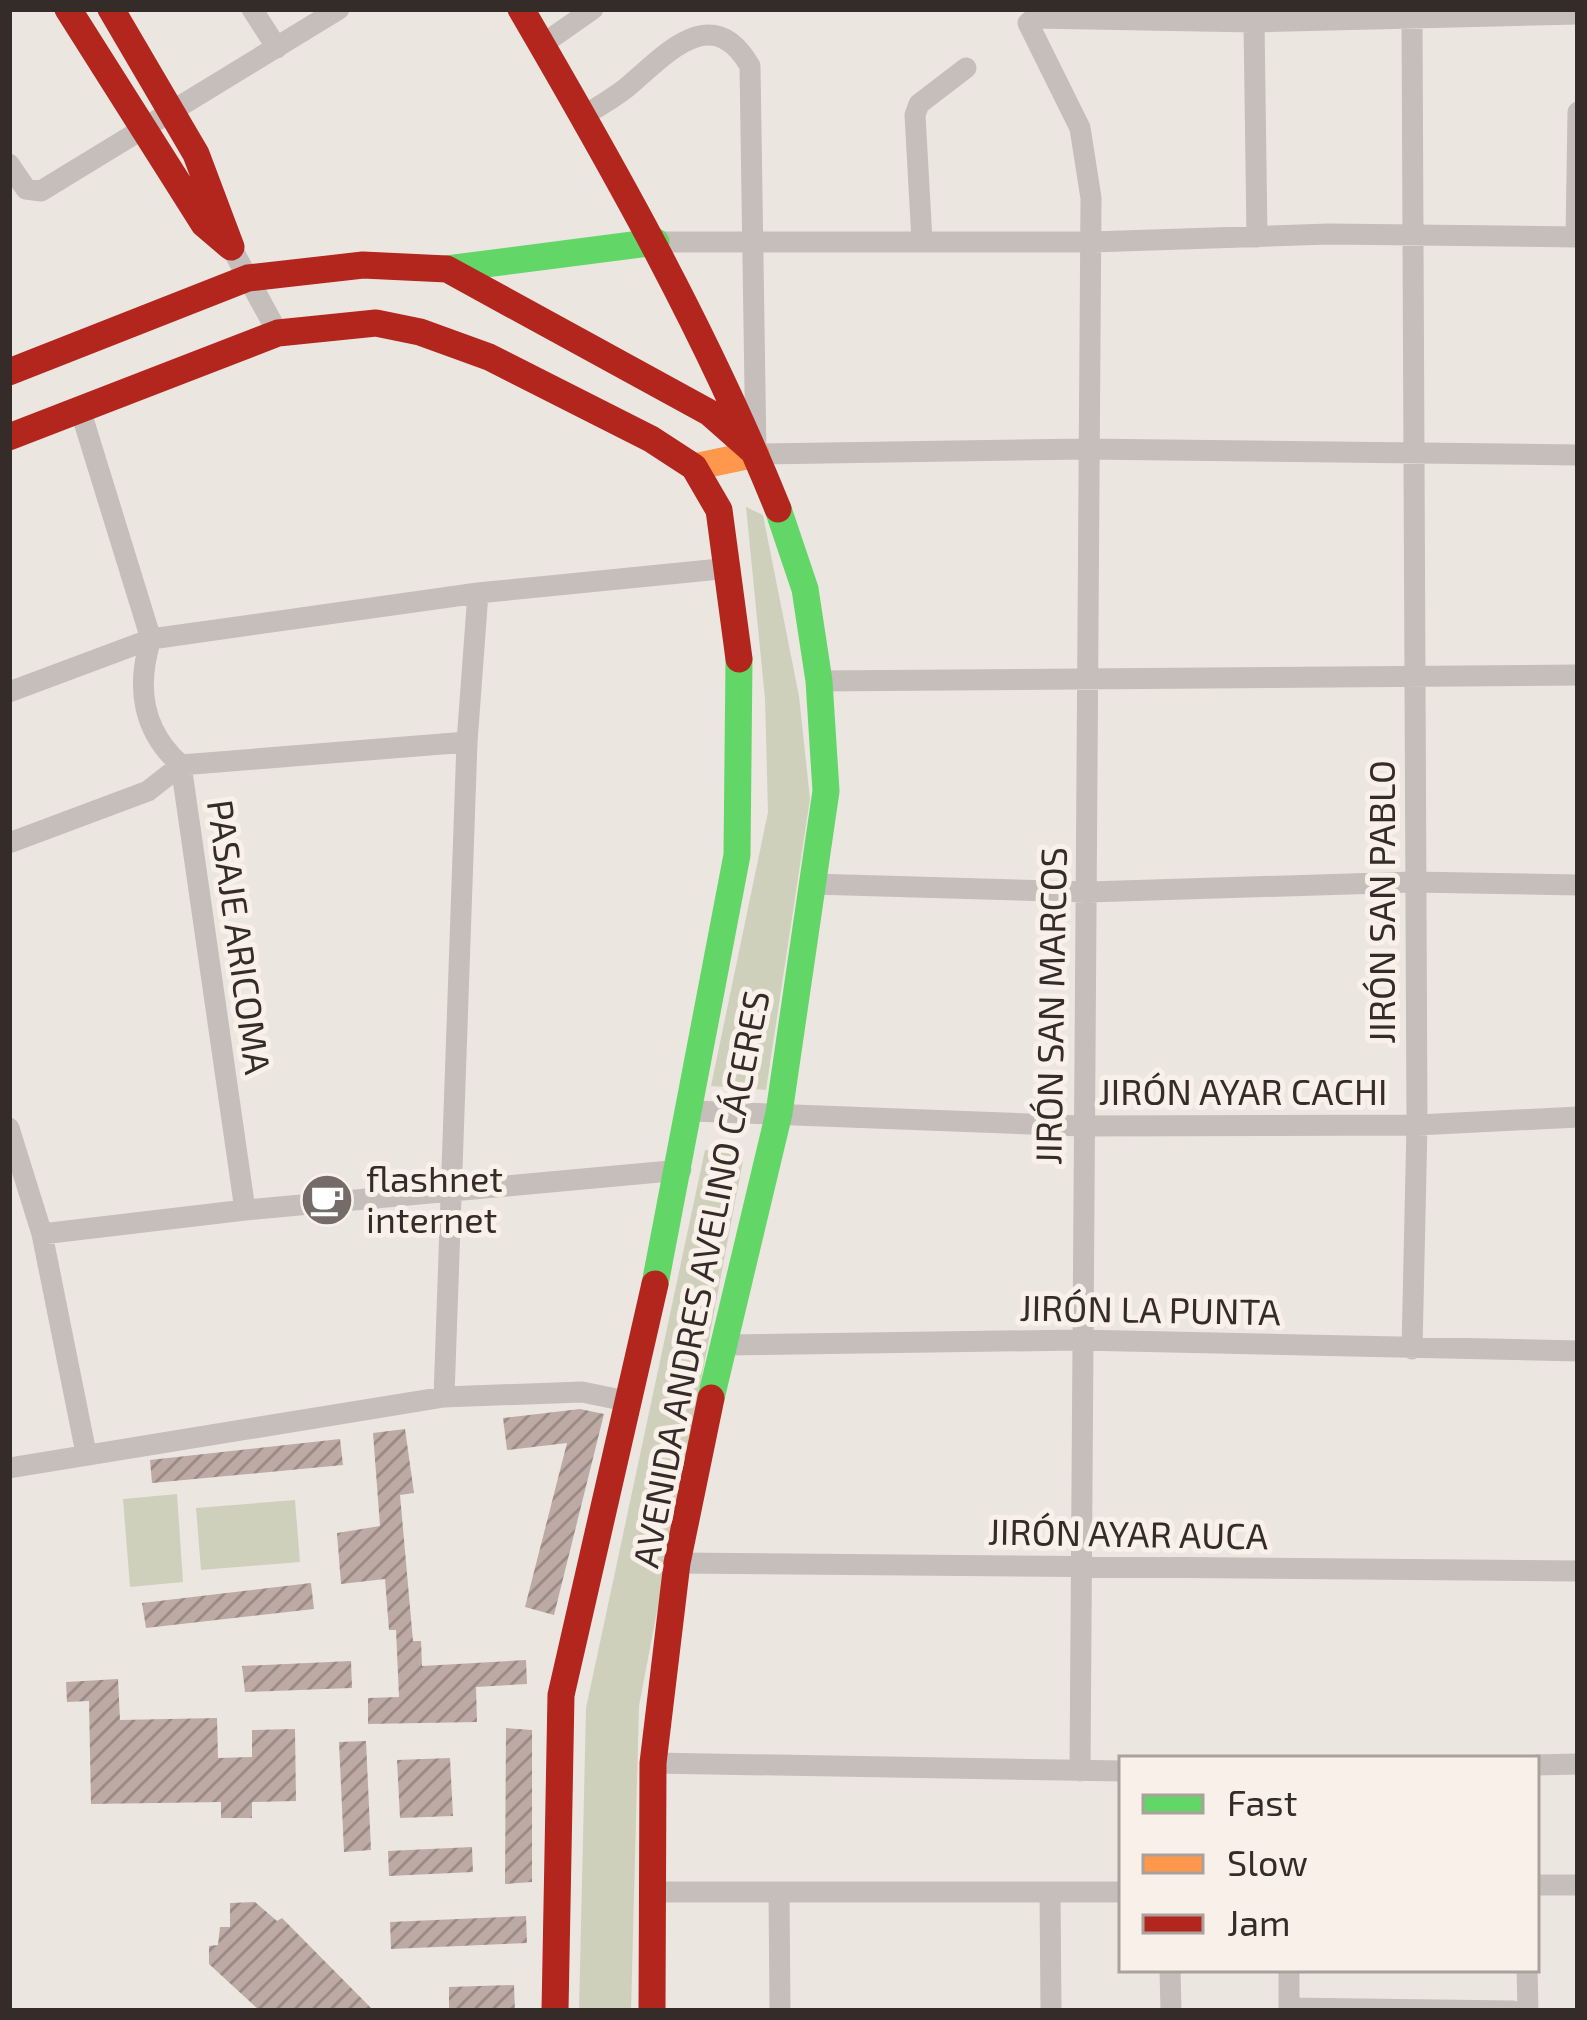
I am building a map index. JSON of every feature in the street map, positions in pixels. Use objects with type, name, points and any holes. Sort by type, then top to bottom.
[{"type":"main road","points":[[68,9],[204,224],[231,247]]},
{"type":"main road","points":[[111,9],[175,112],[224,215],[231,247]]},
{"type":"main road","name":"AVENIDA ANDRES AVELINO CÁCERES","points":[[520,9],[656,242],[719,403],[756,454],[805,590],[820,682],[826,791],[779,1113],[722,1345],[677,1563],[653,1763],[652,2011]]},
{"type":"main road","points":[[9,372],[248,278],[363,265],[447,269],[656,242]]},
{"type":"main road","points":[[447,269],[719,403],[694,467]]},
{"type":"main road","points":[[9,437],[278,333],[376,323],[420,332],[576,399],[694,467],[756,454]]},
{"type":"main road","name":"AVENIDA ANDRES AVELINO CÁCERES","points":[[555,2011],[562,1695],[693,1112],[742,802],[742,684],[730,568],[719,510],[694,467]]},
{"type":"street","points":[[252,9],[277,48]]},
{"type":"street","points":[[9,164],[26,189],[41,191],[339,9]]},
{"type":"street","points":[[542,44],[593,9]]},
{"type":"street","points":[[1258,237],[1254,22],[1578,14]]},
{"type":"street","name":"JIRÓN SAN PABLO","points":[[1412,16],[1413,882],[1418,1125],[1412,1349]]},
{"type":"street","name":"JIRÓN SAN MARCOS","points":[[1080,1771],[1079,1340],[1089,680],[1085,449],[1092,242],[1081,128],[1028,28],[1030,20],[1254,22]]},
{"type":"street","points":[[584,116],[628,87],[668,49],[691,37],[715,36],[735,47],[750,65],[756,454],[1085,449],[1578,455]]},
{"type":"street","points":[[922,241],[916,115],[919,104],[966,68]]},
{"type":"street","points":[[656,242],[1577,237],[1578,112]]},
{"type":"street","points":[[231,247],[278,333]]},
{"type":"street","name":"PASAJE ARICOMA","points":[[80,409],[151,639],[141,670],[142,697],[155,735],[181,765],[245,1210]]},
{"type":"street","points":[[9,692],[151,639],[478,593],[730,568]]},
{"type":"street","points":[[444,1397],[467,742],[478,593]]},
{"type":"street","points":[[820,682],[1578,675]]},
{"type":"street","points":[[9,844],[148,791],[181,765],[467,742]]},
{"type":"street","points":[[812,884],[1088,892],[1413,882],[1578,885]]},
{"type":"street","name":"JIRÓN AYAR CACHI","points":[[693,1112],[1081,1126],[1418,1125],[1578,1117]]},
{"type":"street","points":[[9,1128],[42,1234],[86,1453]]},
{"type":"street","points":[[42,1234],[245,1210],[681,1170]]},
{"type":"street","name":"JIRÓN LA PUNTA","points":[[722,1345],[1079,1340],[1578,1351]]},
{"type":"street","points":[[9,1468],[444,1397],[582,1392],[631,1402]]},
{"type":"street","name":"JIRÓN AYAR AUCA","points":[[677,1563],[1578,1571]]},
{"type":"street","points":[[653,1763],[1119,1772]]},
{"type":"street","points":[[1539,1765],[1578,1764]]},
{"type":"street","points":[[1539,1885],[1578,1885]]},
{"type":"street","points":[[653,1892],[1119,1892]]},
{"type":"street","points":[[779,1892],[780,2011]]},
{"type":"street","points":[[1050,1892],[1051,2011]]},
{"type":"street","points":[[1170,1972],[1171,2011]]},
{"type":"street","points":[[1289,1972],[1289,2010],[1513,2011]]},
{"type":"street","points":[[1527,1972],[1528,2011]]},
{"type":"green space","points":[[746,507],[763,515],[799,696],[810,799],[766,1090],[711,1086],[768,812],[765,699]]},
{"type":"green space","points":[[705,1150],[744,1155],[639,1706],[631,2011],[579,2011],[586,1708]]},
{"type":"green space","points":[[177,1494],[183,1582],[130,1587],[123,1499]]},
{"type":"green space","points":[[295,1500],[300,1562],[201,1570],[196,1508]]},
{"type":"building","points":[[580,1409],[604,1414],[554,1615],[525,1607],[567,1443],[507,1450],[503,1418]]},
{"type":"building","points":[[405,1429],[414,1493],[400,1495],[413,1641],[421,1641],[422,1666],[526,1660],[527,1684],[476,1687],[477,1722],[368,1724],[368,1698],[399,1697],[396,1630],[389,1630],[385,1579],[341,1584],[337,1533],[380,1526],[373,1433]]},
{"type":"building","points":[[340,1439],[343,1465],[152,1483],[150,1460]]},
{"type":"building","points":[[311,1583],[314,1609],[146,1628],[142,1603]]},
{"type":"building","points":[[351,1661],[352,1688],[245,1692],[242,1666]]},
{"type":"building","points":[[118,1679],[120,1720],[217,1718],[218,1758],[252,1757],[252,1730],[295,1729],[296,1801],[252,1802],[252,1818],[221,1818],[221,1802],[91,1804],[89,1701],[67,1702],[66,1682]]},
{"type":"building","points":[[506,1728],[532,1730],[532,1882],[505,1884]]},
{"type":"building","points":[[366,1741],[371,1850],[344,1852],[339,1742]]},
{"type":"building","points":[[450,1758],[453,1816],[400,1818],[397,1760]]},
{"type":"building","points":[[472,1847],[473,1872],[389,1876],[388,1851]]},
{"type":"building","points":[[255,1902],[277,1921],[282,1918],[374,2011],[260,2011],[209,1964],[209,1946],[218,1945],[220,1927],[230,1927],[230,1903]]},
{"type":"building","points":[[526,1916],[527,1943],[391,1949],[390,1922]]},
{"type":"building","points":[[514,1985],[515,2011],[449,2011],[449,1987]]},
{"type":"traffic: fast","points":[[447,269],[656,242]]},
{"type":"traffic: fast","points":[[711,1398],[779,1113],[826,791],[819,681],[805,589],[778,509]]},
{"type":"traffic: fast","points":[[655,1284],[737,855],[739,659]]},
{"type":"traffic: slow","points":[[694,467],[756,454]]},
{"type":"traffic: jam","points":[[68,9],[204,224],[231,247]]},
{"type":"traffic: jam","points":[[111,9],[196,154],[231,247]]},
{"type":"traffic: jam","points":[[521,9],[691,316],[778,509]]},
{"type":"traffic: jam","points":[[9,372],[248,278],[363,265],[447,269],[710,413],[752,450]]},
{"type":"traffic: jam","points":[[9,437],[278,333],[376,323],[420,332],[489,357],[651,439],[694,467],[719,510],[739,659]]},
{"type":"traffic: jam","points":[[555,2011],[561,1695],[655,1284]]},
{"type":"traffic: jam","points":[[652,2011],[653,1763],[677,1563],[711,1398]]},
{"type":"place","name":"flashnet internet","points":[[327,1200]]}]
